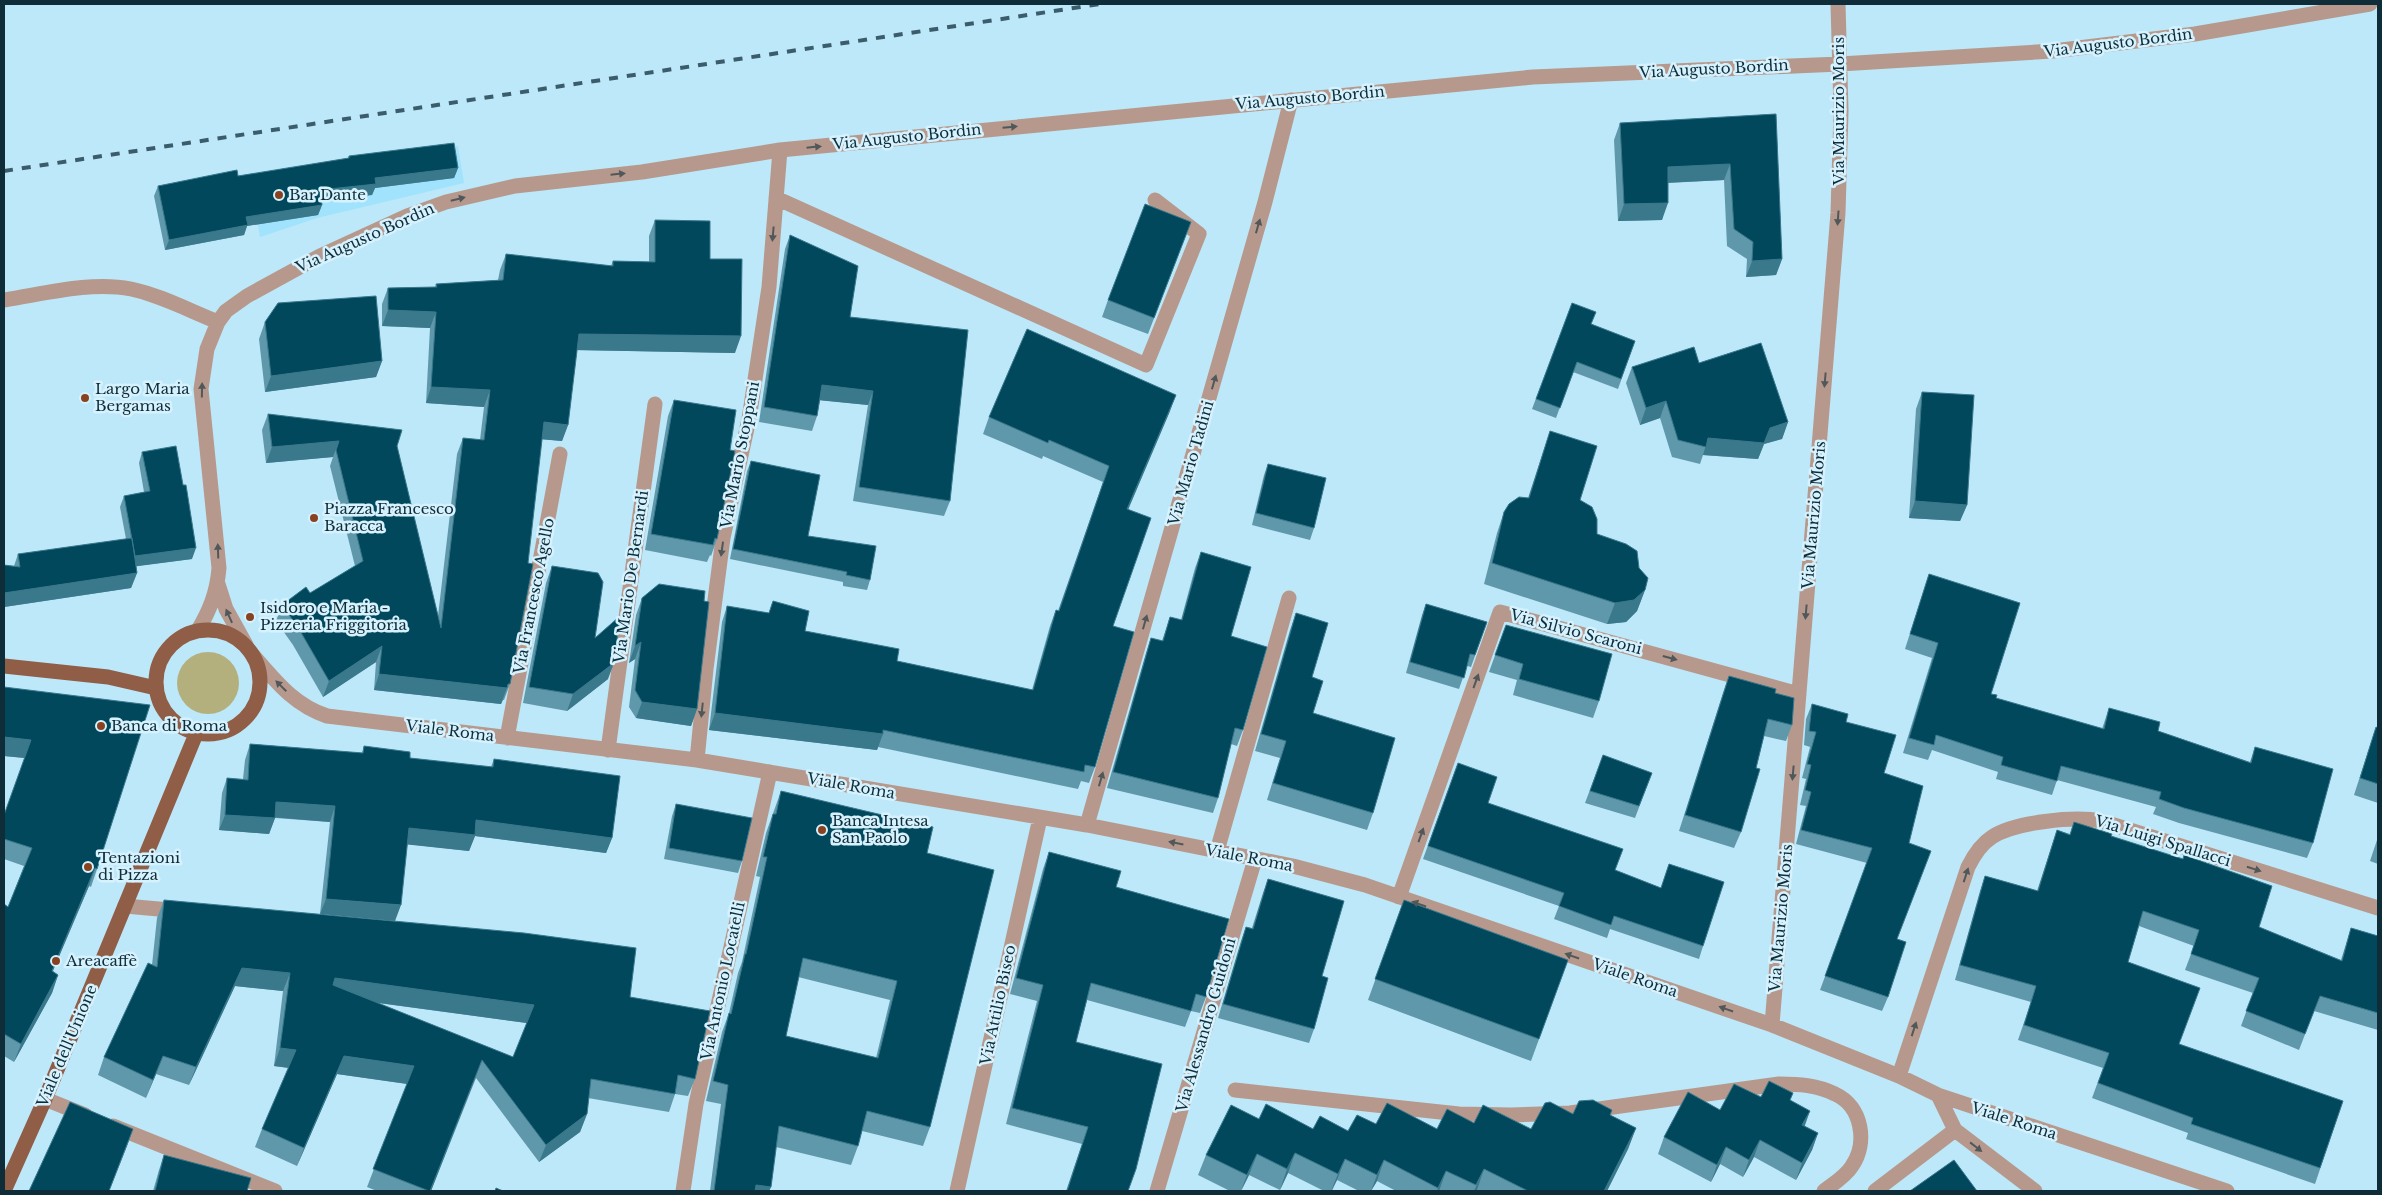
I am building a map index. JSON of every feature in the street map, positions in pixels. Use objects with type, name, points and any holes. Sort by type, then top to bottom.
[{"type":"main road","name":"Viale Roma","points":[[198,630],[215,630],[232,635],[248,649]]},
{"type":"main road","points":[[198,630],[183,636],[170,645],[161,657],[156,672],[156,688],[160,704],[168,717],[181,728],[196,734],[224,733],[237,726],[249,715],[257,701],[261,684],[258,668],[248,649]]},
{"type":"main road","points":[[4,666],[108,677],[156,688]]},
{"type":"main road","name":"Viale dell'Unione","points":[[4,1191],[45,1099],[196,734]]},
{"type":"street","name":"Via Maurizio Moris","points":[[1772,1025],[1838,213],[1841,141],[1838,4]]},
{"type":"street","name":"Via Augusto Bordin","points":[[218,322],[226,311],[270,282],[387,224],[454,200],[514,186],[642,172],[780,150],[1533,77],[1840,64],[2090,48],[2195,34],[2370,4]]},
{"type":"street","name":"Via Mario Tadini","points":[[1087,826],[1265,202],[1291,100]]},
{"type":"street","name":"Via Mario Stoppani","points":[[697,760],[706,669],[723,538],[749,419],[769,287],[780,150]]},
{"type":"street","points":[[776,198],[1146,365],[1199,234],[1155,200]]},
{"type":"street","points":[[4,300],[92,287],[120,287],[145,293],[218,322],[207,349],[201,389],[218,544],[218,584],[210,608],[198,630]]},
{"type":"street","name":"Via Mario De Bernardi","points":[[608,750],[654,404]]},
{"type":"street","name":"Via Francesco Agello","points":[[507,738],[560,454]]},
{"type":"street","points":[[218,584],[236,630],[248,649]]},
{"type":"street","points":[[1217,851],[1289,598]]},
{"type":"street","name":"Via Silvio Scaroni","points":[[1399,897],[1500,612],[1799,694]]},
{"type":"street","name":"Viale Roma","points":[[248,649],[295,700],[316,712],[338,718],[697,760],[1087,826],[1293,866],[1399,897],[1772,1025],[1899,1076],[1938,1095],[2227,1191]]},
{"type":"street","name":"Via Antonio Locatelli","points":[[683,1191],[696,1104],[770,772]]},
{"type":"street","name":"Via Attilio Biseo","points":[[957,1191],[1040,818]]},
{"type":"street","name":"Via Luigi Spallacci","points":[[1899,1076],[1968,867],[1984,843],[2007,830],[2062,820],[2087,819],[2101,821],[2378,908]]},
{"type":"street","name":"Via Alessandro Guidoni","points":[[1156,1191],[1255,859]]},
{"type":"street","points":[[125,906],[194,912]]},
{"type":"street","points":[[1235,1090],[1459,1114],[1511,1115],[1570,1113],[1779,1084],[1800,1084],[1837,1094],[1852,1109],[1861,1129],[1861,1149],[1852,1167],[1824,1191]]},
{"type":"street","points":[[1938,1095],[1955,1130],[2034,1191]]},
{"type":"street","points":[[45,1099],[275,1191]]},
{"type":"street","points":[[1875,1191],[1955,1130]]},
{"type":"shaded area","points":[[458,146],[464,183],[317,218],[260,237],[250,180]]},
{"type":"shaded area","points":[[208,652],[225,657],[230,661],[234,666],[239,683],[234,700],[230,705],[225,709],[208,714],[191,709],[186,705],[182,700],[177,683],[182,666],[186,661],[191,657]]},
{"type":"building","points":[[1776,114],[1782,259],[1752,261],[1753,242],[1734,229],[1730,164],[1668,167],[1668,203],[1624,204],[1620,123]]},
{"type":"building","points":[[454,143],[458,168],[375,178],[376,184],[320,190],[322,205],[246,217],[248,225],[169,240],[158,186],[237,170],[238,176],[349,158],[349,156]]},
{"type":"building","points":[[1145,204],[1191,222],[1154,318],[1108,300]]},
{"type":"building","points":[[655,220],[710,221],[710,259],[742,259],[741,336],[579,334],[568,425],[544,422],[528,563],[533,564],[510,684],[508,684],[507,688],[379,674],[382,646],[329,681],[299,629],[282,605],[306,587],[310,593],[363,561],[336,450],[339,441],[272,447],[268,414],[402,430],[397,446],[441,628],[463,438],[484,440],[490,390],[431,387],[436,312],[388,310],[388,288],[437,287],[436,284],[503,280],[506,254],[613,266],[613,261],[655,262]]},
{"type":"building","points":[[790,235],[858,266],[850,317],[968,330],[950,501],[859,487],[873,391],[822,385],[817,416],[764,407]]},
{"type":"building","points":[[376,296],[382,361],[271,376],[265,322],[278,303]]},
{"type":"building","points":[[1572,303],[1596,312],[1591,324],[1635,341],[1621,379],[1577,362],[1560,408],[1536,399]]},
{"type":"building","points":[[1027,329],[1176,395],[1127,509],[1151,518],[1113,626],[1134,632],[1095,767],[1085,765],[1084,772],[883,730],[883,734],[715,713],[727,606],[769,613],[773,601],[809,611],[805,631],[899,649],[897,661],[1033,690],[1056,610],[1059,611],[1109,466],[1049,440],[1048,443],[989,417]]},
{"type":"building","points":[[1761,343],[1788,422],[1770,428],[1764,443],[1708,438],[1706,447],[1678,440],[1666,401],[1646,408],[1632,367],[1694,347],[1699,363]]},
{"type":"building","points":[[1922,392],[1974,395],[1967,505],[1915,501]]},
{"type":"building","points":[[674,400],[736,410],[730,450],[735,451],[717,539],[715,538],[713,545],[651,534]]},
{"type":"building","points":[[1550,431],[1597,446],[1580,500],[1592,507],[1597,519],[1597,534],[1626,544],[1637,551],[1639,568],[1648,578],[1645,590],[1634,600],[1615,603],[1492,563],[1504,512],[1509,504],[1519,497],[1529,498]]},
{"type":"building","points":[[176,446],[183,485],[186,485],[196,548],[135,556],[124,496],[150,491],[142,452]]},
{"type":"building","points":[[751,461],[820,475],[808,536],[876,546],[870,580],[846,575],[847,572],[733,549]]},
{"type":"building","points":[[1268,464],[1326,478],[1314,528],[1256,513]]},
{"type":"building","points":[[132,538],[137,573],[4,593],[4,565],[20,567],[18,554]]},
{"type":"building","points":[[1201,552],[1251,567],[1231,636],[1267,647],[1243,730],[1235,728],[1218,798],[1113,772],[1151,638],[1163,641],[1170,617],[1182,620]]},
{"type":"building","points":[[552,566],[598,573],[603,582],[595,638],[620,616],[614,663],[573,694],[529,687]]},
{"type":"building","points":[[1929,574],[2020,603],[1991,694],[1997,695],[1996,698],[2104,729],[2109,708],[2160,722],[2158,731],[2251,763],[2255,747],[2333,769],[2313,843],[2184,808],[2159,799],[2161,792],[2061,766],[2057,781],[2001,765],[2003,757],[1936,735],[1934,745],[1909,738],[1938,643],[1910,634]]},
{"type":"building","points":[[659,584],[705,591],[704,601],[709,602],[697,709],[642,702],[635,690],[641,642],[635,646],[642,598]]},
{"type":"building","points":[[1426,604],[1487,622],[1475,655],[1470,654],[1464,678],[1410,662]]},
{"type":"building","points":[[1296,613],[1328,623],[1312,677],[1323,681],[1313,713],[1395,738],[1373,813],[1273,783],[1286,741],[1261,734]]},
{"type":"building","points":[[1506,625],[1612,654],[1599,701],[1519,679],[1523,664],[1495,655]]},
{"type":"building","points":[[1729,676],[1776,689],[1775,693],[1794,698],[1792,725],[1768,719],[1756,768],[1760,769],[1741,832],[1685,815]]},
{"type":"building","points":[[4,687],[150,705],[97,869],[95,868],[52,971],[58,975],[21,1044],[4,1034],[4,904],[8,907],[32,848],[4,839],[4,815],[31,740],[4,737]]},
{"type":"building","points":[[1812,704],[1848,714],[1846,722],[1896,735],[1884,773],[1923,786],[1909,843],[1931,851],[1897,939],[1906,942],[1888,997],[1825,976],[1872,848],[1801,830],[1811,792],[1805,790],[1811,765],[1807,764],[1816,732],[1809,731]]},
{"type":"building","points":[[2376,727],[2378,728],[2378,784],[2360,778]]},
{"type":"building","points":[[250,744],[363,753],[364,746],[410,752],[410,758],[493,767],[494,759],[620,776],[612,838],[476,820],[475,835],[409,828],[401,905],[326,899],[335,806],[276,802],[275,818],[225,815],[227,778],[248,780]]},
{"type":"building","points":[[1603,755],[1652,773],[1639,806],[1590,791]]},
{"type":"building","points":[[1458,763],[1497,777],[1488,803],[1623,849],[1615,870],[1661,888],[1669,864],[1724,882],[1703,946],[1614,916],[1611,925],[1559,906],[1564,893],[1428,846]]},
{"type":"building","points":[[781,791],[933,827],[927,853],[994,870],[930,1127],[867,1111],[858,1146],[779,1126],[771,1187],[756,1185],[755,1191],[714,1191],[728,1085],[713,1081],[729,1013],[731,1014],[746,954],[767,857],[763,857],[773,814],[776,814]],"holes":[[[803,958],[897,981],[878,1058],[786,1036]]]},
{"type":"building","points":[[676,804],[752,818],[742,861],[669,848]]},
{"type":"building","points":[[2074,822],[2183,859],[2184,855],[2272,886],[2259,927],[2342,961],[2351,928],[2378,936],[2378,1013],[2320,996],[2305,1034],[2246,1011],[2259,978],[2191,954],[2199,930],[2143,911],[2128,962],[2200,988],[2179,1044],[2343,1101],[2320,1168],[2191,1124],[2193,1118],[2098,1083],[2109,1053],[2024,1025],[2036,986],[1960,965],[1985,876],[2038,891],[2057,830],[2070,835]]},
{"type":"building","points":[[1049,852],[1121,871],[1116,887],[1229,919],[1206,997],[1196,994],[1191,1011],[1091,983],[1076,1042],[1162,1064],[1136,1169],[1128,1191],[1067,1191],[1088,1127],[1012,1108],[1043,985],[1016,978]]},
{"type":"building","points":[[1268,879],[1344,901],[1322,976],[1328,978],[1314,1029],[1223,1004],[1246,927],[1253,929]]},
{"type":"building","points":[[164,900],[524,933],[636,948],[630,997],[710,1011],[695,1079],[678,1075],[675,1094],[591,1079],[587,1114],[546,1145],[482,1060],[429,1191],[373,1169],[414,1066],[344,1056],[304,1148],[262,1129],[296,1050],[280,1048],[290,973],[242,968],[196,1067],[163,1056],[153,1080],[104,1057],[148,963],[157,967]],"holes":[[[335,978],[534,1005],[513,1057],[333,985]]]},
{"type":"building","points":[[1404,900],[1568,960],[1539,1039],[1375,979]]},
{"type":"building","points":[[1769,1081],[1793,1093],[1790,1100],[1810,1111],[1802,1125],[1818,1133],[1802,1163],[1760,1140],[1749,1160],[1726,1147],[1717,1165],[1664,1137],[1688,1092],[1720,1110],[1734,1084],[1761,1097]]},
{"type":"building","points":[[1593,1100],[1612,1110],[1610,1115],[1636,1128],[1604,1191],[1528,1191],[1484,1169],[1476,1185],[1446,1171],[1438,1188],[1384,1160],[1377,1175],[1345,1159],[1338,1174],[1295,1153],[1287,1169],[1257,1154],[1247,1175],[1206,1155],[1231,1105],[1259,1119],[1266,1104],[1313,1129],[1320,1116],[1348,1131],[1357,1115],[1376,1124],[1387,1103],[1437,1129],[1447,1109],[1474,1123],[1483,1105],[1531,1129],[1545,1103],[1550,1102],[1573,1114],[1579,1101]]},
{"type":"building","points":[[70,1102],[133,1129],[109,1191],[29,1191]]},
{"type":"building","points":[[164,1155],[251,1178],[247,1191],[155,1191]]},
{"type":"building","points":[[1954,1160],[1977,1191],[1910,1191]]},
{"type":"railway","points":[[4,171],[1100,4]]},
{"type":"place","name":"Bar Dante","points":[[279,195]]},
{"type":"place","name":"Largo Maria Bergamas","points":[[85,398]]},
{"type":"place","name":"Piazza Francesco Baracca","points":[[314,518]]},
{"type":"place","name":"Isidoro e Maria - Pizzeria Friggitoria","points":[[250,617]]},
{"type":"place","name":"Banca di Roma","points":[[101,726]]},
{"type":"place","name":"Banca Intesa San Paolo","points":[[822,830]]},
{"type":"place","name":"Tentazioni di Pizza","points":[[88,867]]},
{"type":"place","name":"Areacaffè","points":[[56,961]]}]
